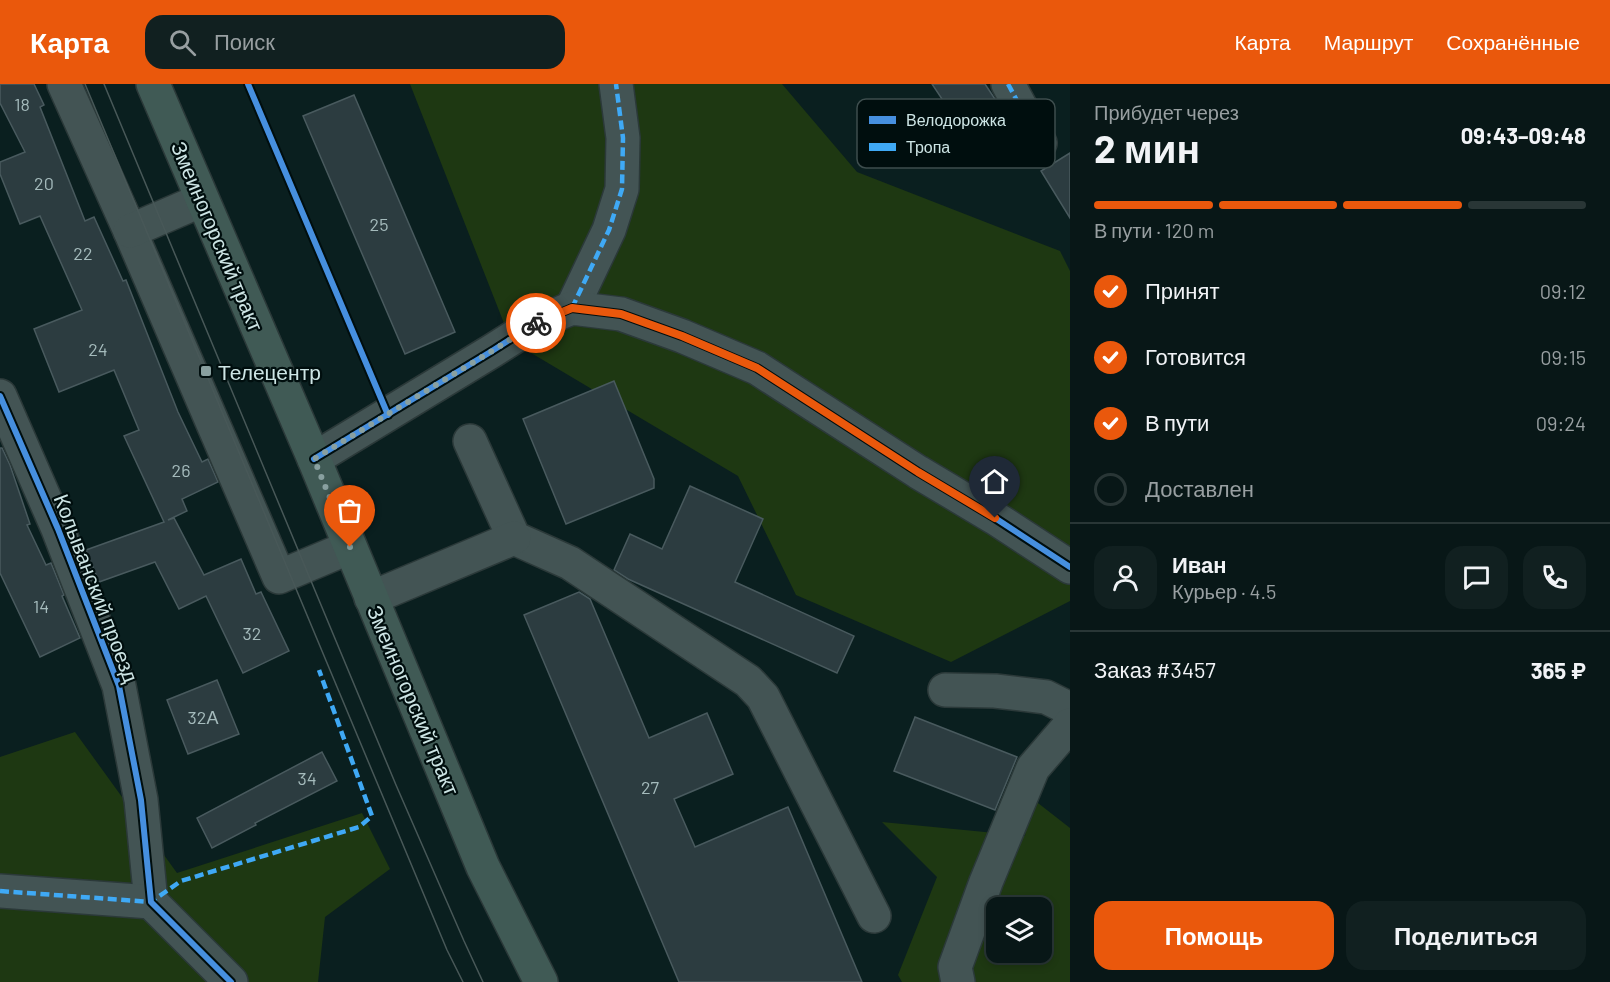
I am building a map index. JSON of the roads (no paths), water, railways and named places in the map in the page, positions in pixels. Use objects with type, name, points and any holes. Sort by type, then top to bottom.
[{"type":"highway","name":"Змеиногорский тракт","points":[[153,84],[314,459],[483,867],[541,982]]},
{"type":"street","points":[[64,84],[279,577],[350,547]]},
{"type":"street","points":[[572,308],[609,230],[622,189],[623,138],[616,84]]},
{"type":"street","points":[[1008,84],[1016,99]]},
{"type":"street","points":[[130,231],[202,200]]},
{"type":"street","points":[[314,459],[536,323],[572,308],[621,314],[682,336],[757,368],[1070,567]]},
{"type":"street","name":"Колыванский проезд","points":[[0,396],[58,529],[119,686],[141,800],[151,902]]},
{"type":"street","points":[[470,441],[514,538],[570,563],[748,681],[763,697],[874,916]]},
{"type":"street","points":[[371,598],[514,538]]},
{"type":"street","points":[[945,690],[995,691],[1046,697],[1070,709]]},
{"type":"street","points":[[958,982],[956,967],[986,882],[1033,768],[1070,725]]},
{"type":"street","points":[[0,891],[151,902],[231,982]]},
{"type":"tram line","points":[[85,84],[447,950],[463,982]]},
{"type":"tram line","points":[[104,84],[396,785],[483,982]]},
{"type":"place","name":"Телецентр","points":[[206,371]]}]
